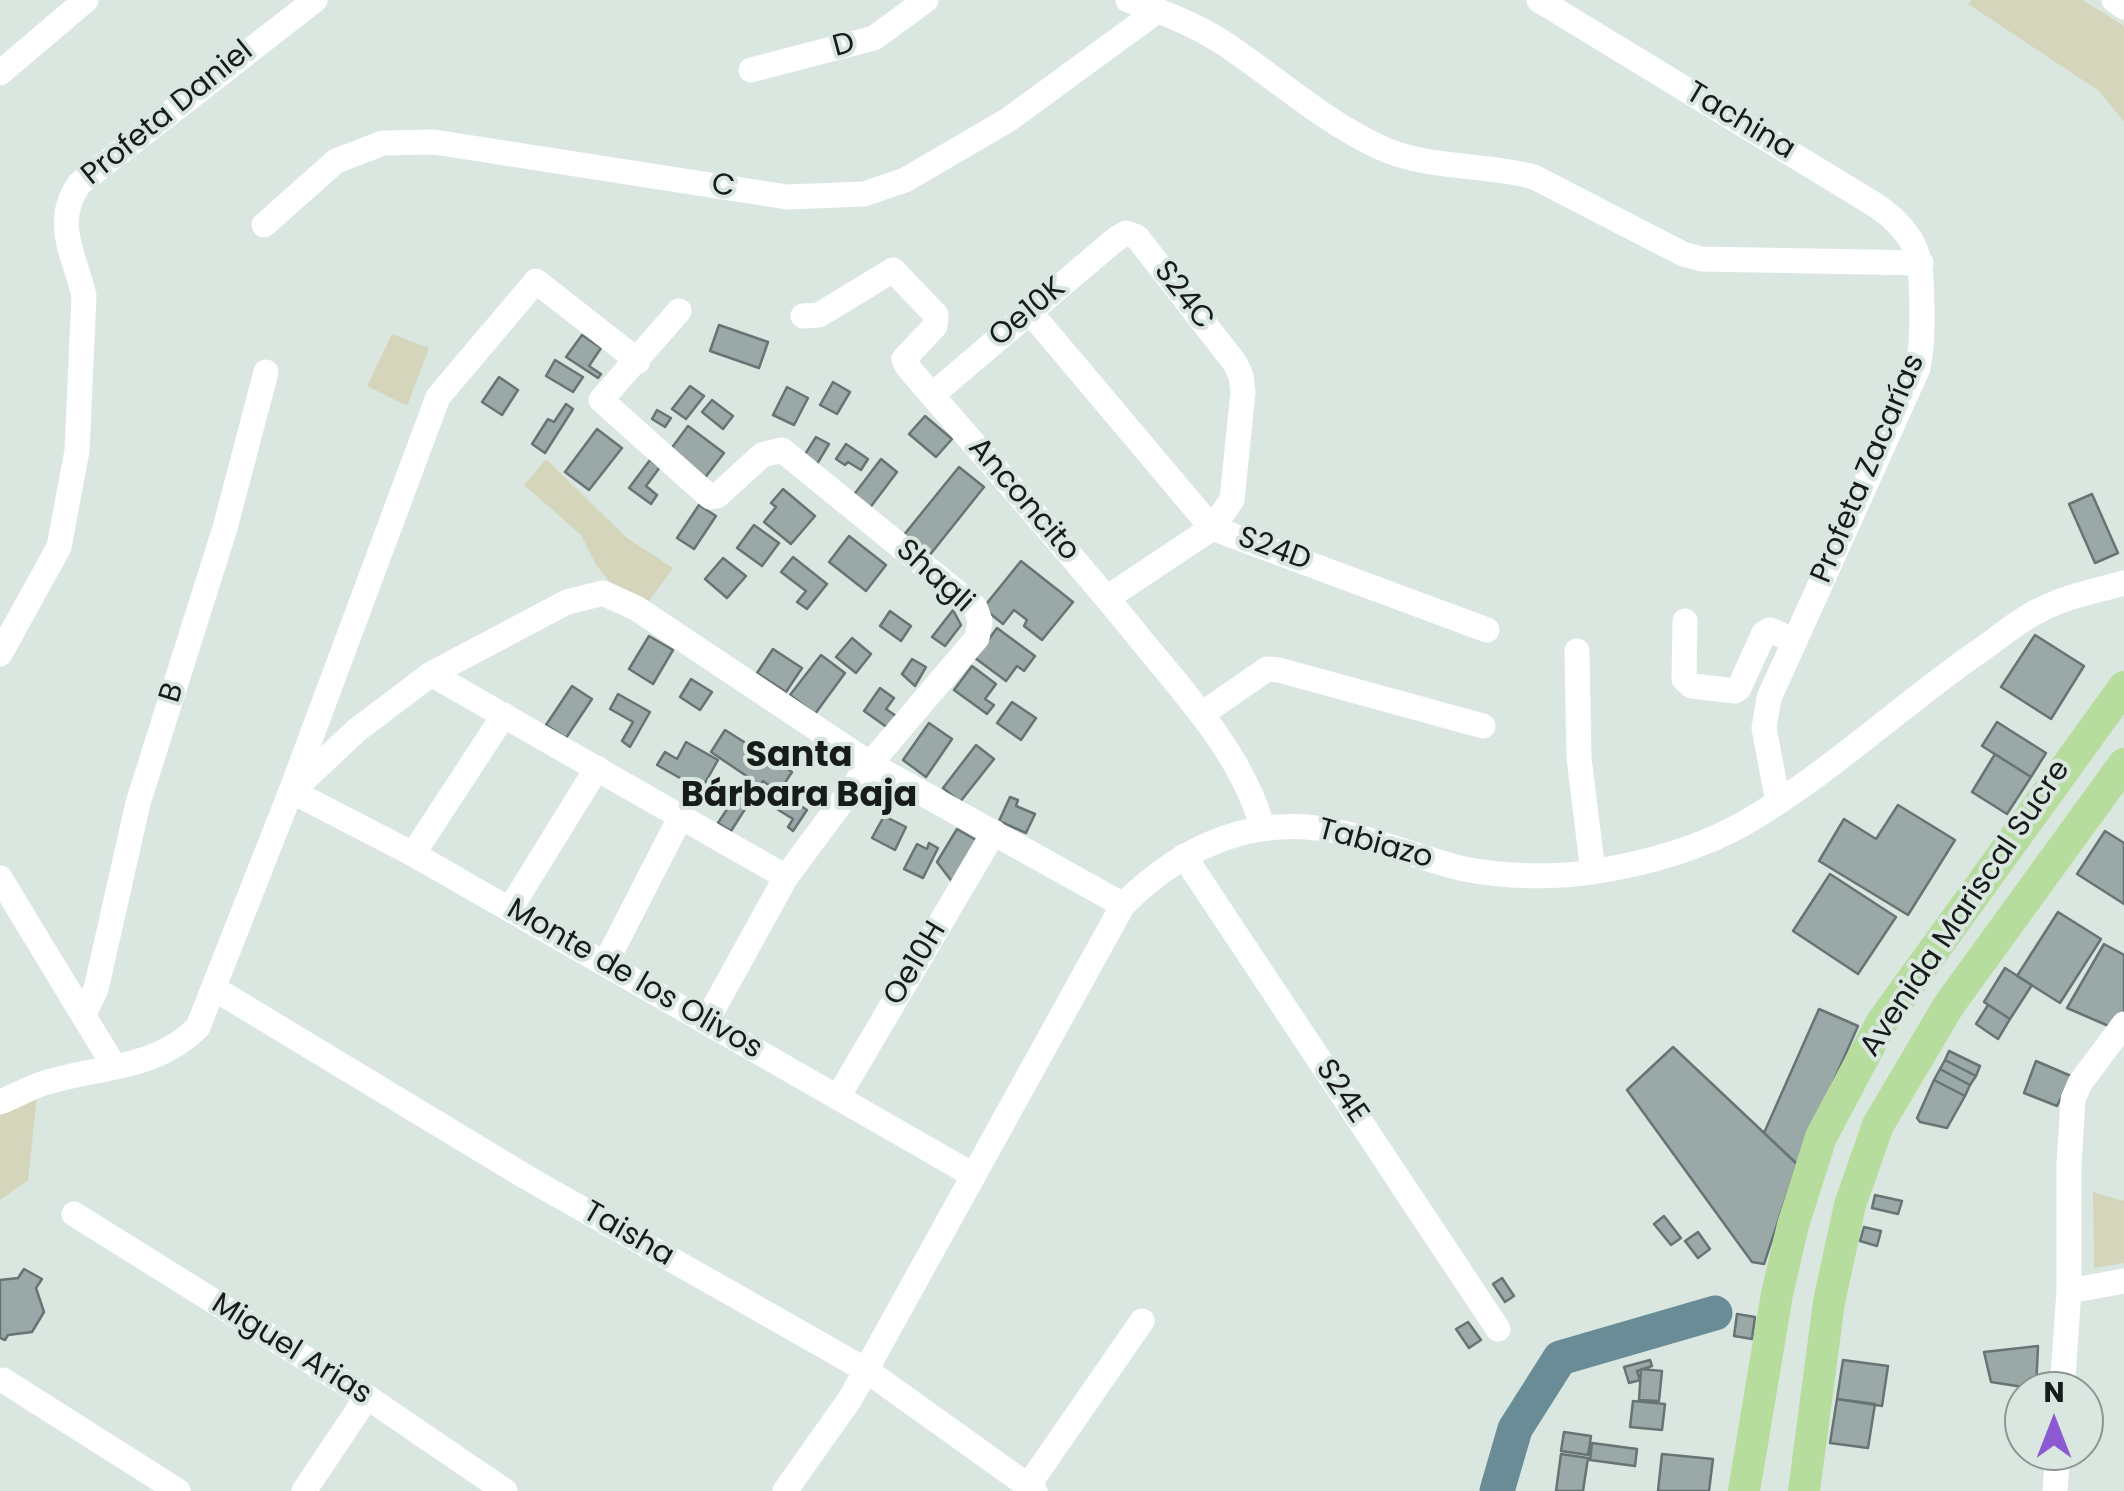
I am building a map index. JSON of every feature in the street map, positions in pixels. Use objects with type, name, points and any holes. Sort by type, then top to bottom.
[{"type":"main road","name":"Avenida Mariscal Sucre","points":[[1744,1491],[1777,1294],[1821,1138],[1882,1022],[2124,687]]},
{"type":"main road","name":"Avenida Mariscal Sucre","points":[[1804,1491],[1829,1302],[1850,1205],[1878,1125],[1950,1006],[2124,764]]},
{"type":"street","points":[[0,73],[86,0]]},
{"type":"street","name":"Profeta Daniel","points":[[0,654],[59,546],[77,450],[84,296],[80,275],[70,258],[66,202],[79,184],[315,0]]},
{"type":"street","name":"D","points":[[752,70],[874,38],[926,0]]},
{"type":"street","points":[[1128,0],[1191,24],[1224,43],[1344,130],[1382,149],[1437,164],[1517,172],[1683,254],[1721,261],[1922,263]]},
{"type":"street","name":"Tachina","points":[[1539,0],[1877,206],[1909,236],[1922,263]]},
{"type":"street","points":[[2114,0],[2124,7]]},
{"type":"street","name":"C","points":[[264,224],[336,161],[383,143],[434,142],[787,197],[864,194],[905,180],[1008,120],[1158,11]]},
{"type":"street","name":"Oe10K","points":[[932,395],[1126,233]]},
{"type":"street","name":"S24C","points":[[1126,233],[1137,238],[1241,376],[1234,490],[1232,500],[1212,528]]},
{"type":"street","name":"Profeta Zacarías","points":[[1778,802],[1764,728],[1770,698],[1918,368],[1922,350],[1922,263]]},
{"type":"street","name":"Anconcito","points":[[803,316],[820,315],[893,270],[938,320],[904,359],[907,366],[1202,714],[1253,796],[1262,826]]},
{"type":"street","points":[[0,1102],[43,1084],[152,1058],[179,1047],[198,1028],[292,791],[438,397],[536,281],[638,361]]},
{"type":"street","name":"Shagli","points":[[678,311],[601,400],[706,496],[718,496],[762,455],[782,450],[975,607],[980,621],[977,638],[870,764],[786,877],[706,1022]]},
{"type":"street","name":"S24D","points":[[1030,312],[1212,528],[1488,630]]},
{"type":"street","name":"B","points":[[84,1014],[96,990],[138,804],[224,528],[266,372]]},
{"type":"street","points":[[1107,598],[1212,528]]},
{"type":"street","name":"Tabiazo","points":[[785,1491],[850,1399],[1124,905],[1154,876],[1225,836],[1262,826],[1317,827],[1468,870],[1518,875],[1593,872],[1704,843],[1778,802],[1957,666],[2039,610],[2124,583]]},
{"type":"street","points":[[292,791],[358,730],[430,674],[567,602],[604,593],[636,608],[870,764],[1124,905]]},
{"type":"street","points":[[1685,621],[1684,678],[1692,686],[1736,691],[1764,633],[1770,630],[1795,641]]},
{"type":"street","points":[[1577,651],[1579,758],[1593,872]]},
{"type":"street","points":[[1202,714],[1258,674],[1280,670],[1483,726]]},
{"type":"street","points":[[430,674],[786,877]]},
{"type":"street","points":[[413,854],[504,715]]},
{"type":"street","points":[[510,909],[597,768]]},
{"type":"street","name":"Monte de los Olivos","points":[[292,791],[413,854],[973,1175]]},
{"type":"street","points":[[606,964],[681,816]]},
{"type":"street","name":"Oe10H","points":[[838,1096],[994,832]]},
{"type":"street","name":"S24E","points":[[1184,856],[1498,1329]]},
{"type":"street","points":[[0,878],[114,1066]]},
{"type":"street","name":"Taisha","points":[[214,989],[526,1178],[866,1370],[1032,1488]]},
{"type":"street","points":[[2063,1371],[2073,1098],[2124,1024]]},
{"type":"street","name":"Miguel Arias","points":[[74,1214],[367,1397],[506,1491]]},
{"type":"street","points":[[2069,1291],[2124,1281]]},
{"type":"street","points":[[1032,1488],[1142,1321]]},
{"type":"street","points":[[3,1380],[178,1491]]},
{"type":"street","points":[[304,1491],[367,1397]]},
{"type":"green space","points":[[1971,0],[2083,0],[2124,26],[2124,122],[2099,91],[1968,4]]},
{"type":"green space","points":[[392,334],[429,348],[407,406],[367,386]]},
{"type":"green space","points":[[546,459],[627,538],[673,568],[646,605],[613,586],[596,565],[581,535],[524,485]]},
{"type":"green space","points":[[37,1096],[28,1180],[0,1200],[0,1111]]},
{"type":"green space","points":[[2093,1192],[2124,1201],[2124,1263],[2094,1268]]},
{"type":"building","points":[[719,325],[768,342],[759,368],[710,351]]},
{"type":"building","points":[[582,335],[601,348],[589,366],[601,374],[598,378],[566,357]]},
{"type":"building","points":[[555,360],[583,377],[573,392],[546,376]]},
{"type":"building","points":[[499,377],[518,390],[502,415],[482,402]]},
{"type":"building","points":[[833,382],[850,392],[837,414],[820,405]]},
{"type":"building","points":[[690,386],[704,396],[686,419],[672,409]]},
{"type":"building","points":[[787,387],[808,398],[794,425],[773,415]]},
{"type":"building","points":[[712,400],[733,416],[723,429],[702,412]]},
{"type":"building","points":[[566,404],[573,409],[545,453],[532,444],[548,419],[554,422]]},
{"type":"building","points":[[657,410],[671,418],[665,427],[652,419]]},
{"type":"building","points":[[925,416],[952,439],[936,457],[909,434]]},
{"type":"building","points":[[688,426],[724,453],[704,479],[668,453]]},
{"type":"building","points":[[597,429],[622,448],[589,490],[565,472]]},
{"type":"building","points":[[816,437],[829,444],[817,464],[804,456]]},
{"type":"building","points":[[846,444],[868,459],[861,470],[836,459]]},
{"type":"building","points":[[881,459],[897,472],[869,509],[853,496]]},
{"type":"building","points":[[650,460],[660,467],[646,486],[657,495],[651,504],[629,488]]},
{"type":"building","points":[[959,467],[984,487],[929,556],[903,536]]},
{"type":"building","points":[[783,489],[815,516],[791,544],[764,522],[776,507],[771,503]]},
{"type":"building","points":[[2092,494],[2118,553],[2095,563],[2069,504]]},
{"type":"building","points":[[699,505],[716,516],[694,549],[677,538]]},
{"type":"building","points":[[754,525],[779,543],[762,566],[737,548]]},
{"type":"building","points":[[849,536],[886,565],[866,591],[829,562]]},
{"type":"building","points":[[793,557],[827,584],[807,609],[797,602],[806,591],[781,572]]},
{"type":"building","points":[[723,558],[746,576],[727,598],[705,579]]},
{"type":"building","points":[[1021,561],[1073,602],[1042,640],[1024,626],[1027,620],[1014,610],[1003,624],[983,608]]},
{"type":"building","points":[[953,610],[961,625],[945,646],[932,637]]},
{"type":"building","points":[[890,611],[911,626],[901,641],[880,626]]},
{"type":"building","points":[[997,628],[1035,656],[1024,671],[1017,666],[1006,681],[975,658]]},
{"type":"building","points":[[2035,635],[2084,666],[2051,719],[2001,687]]},
{"type":"building","points":[[649,636],[673,650],[653,684],[629,669]]},
{"type":"building","points":[[852,638],[871,654],[856,673],[836,657]]},
{"type":"building","points":[[773,649],[802,668],[786,692],[757,673]]},
{"type":"building","points":[[821,655],[845,673],[815,714],[790,695]]},
{"type":"building","points":[[912,659],[926,667],[915,686],[902,674]]},
{"type":"building","points":[[972,666],[996,684],[985,699],[994,705],[987,714],[954,690]]},
{"type":"building","points":[[691,679],[712,692],[700,710],[680,697]]},
{"type":"building","points":[[572,686],[592,699],[566,738],[546,725]]},
{"type":"building","points":[[880,688],[894,698],[886,709],[896,716],[888,728],[864,711]]},
{"type":"building","points":[[618,694],[650,712],[630,747],[622,741],[633,722],[610,709]]},
{"type":"building","points":[[1012,702],[1036,718],[1021,740],[997,723]]},
{"type":"building","points":[[1997,722],[2046,753],[2031,777],[1982,746]]},
{"type":"building","points":[[929,723],[952,739],[926,777],[903,760]]},
{"type":"building","points":[[725,730],[792,772],[779,792],[763,781],[731,831],[718,823],[748,777],[711,752]]},
{"type":"building","points":[[686,742],[718,760],[701,790],[657,765],[665,752],[677,759]]},
{"type":"building","points":[[976,745],[994,759],[960,802],[943,788]]},
{"type":"building","points":[[1995,754],[2031,777],[2007,814],[1972,792]]},
{"type":"building","points":[[779,792],[807,810],[793,831],[788,827],[793,819],[772,806]]},
{"type":"building","points":[[1010,797],[1018,800],[1016,806],[1035,814],[1026,833],[999,821]]},
{"type":"building","points":[[1898,805],[1955,840],[1908,915],[1819,861],[1844,819],[1876,839]]},
{"type":"building","points":[[884,816],[906,827],[895,850],[872,838]]},
{"type":"building","points":[[957,829],[983,844],[957,888],[937,862]]},
{"type":"building","points":[[2105,831],[2124,843],[2124,904],[2077,874]]},
{"type":"building","points":[[929,843],[938,848],[923,878],[904,869],[917,844],[927,849]]},
{"type":"building","points":[[1830,874],[1896,917],[1858,974],[1793,931]]},
{"type":"building","points":[[2058,912],[2101,939],[2060,1003],[2017,976]]},
{"type":"building","points":[[2104,944],[2124,955],[2124,1023],[2118,1030],[2067,1008]]},
{"type":"building","points":[[2005,968],[2032,985],[2010,1019],[1984,1002]]},
{"type":"building","points":[[1988,1005],[2010,1019],[1998,1039],[1976,1024]]},
{"type":"building","points":[[1819,1009],[1858,1026],[1797,1164],[1764,1133]]},
{"type":"building","points":[[1673,1047],[1797,1164],[1764,1264],[1752,1262],[1627,1090]]},
{"type":"building","points":[[1949,1051],[1980,1066],[1976,1076],[1945,1060]]},
{"type":"building","points":[[1945,1060],[1976,1076],[1970,1085],[1940,1069]]},
{"type":"building","points":[[2036,1061],[2071,1076],[2057,1106],[2024,1093]]},
{"type":"building","points":[[1940,1069],[1970,1085],[1965,1096],[1934,1080]]},
{"type":"building","points":[[1934,1080],[1965,1096],[1947,1128],[1917,1118]]},
{"type":"building","points":[[1875,1195],[1902,1201],[1898,1214],[1872,1208]]},
{"type":"building","points":[[1664,1216],[1681,1238],[1671,1245],[1654,1224]]},
{"type":"building","points":[[1864,1227],[1881,1231],[1877,1246],[1860,1241]]},
{"type":"building","points":[[1698,1232],[1710,1249],[1698,1258],[1685,1241]]},
{"type":"building","points":[[24,1269],[42,1279],[36,1288],[44,1312],[32,1332],[8,1335],[5,1340],[0,1338],[0,1280],[18,1278]]},
{"type":"building","points":[[1502,1278],[1514,1296],[1505,1302],[1493,1284]]},
{"type":"building","points":[[1737,1314],[1755,1317],[1752,1339],[1734,1336]]},
{"type":"building","points":[[1468,1322],[1481,1340],[1469,1348],[1456,1329]]},
{"type":"building","points":[[2038,1346],[2037,1371],[2004,1371],[2004,1384],[1991,1382],[1984,1352]]},
{"type":"building","points":[[1650,1360],[1652,1366],[1637,1371],[1640,1380],[1629,1383],[1624,1367]]},
{"type":"building","points":[[1843,1360],[1888,1366],[1882,1406],[1837,1399]]},
{"type":"building","points":[[1641,1369],[1662,1371],[1659,1401],[1639,1400]]},
{"type":"building","points":[[1837,1399],[1875,1404],[1868,1448],[1830,1443]]},
{"type":"building","points":[[1633,1401],[1665,1404],[1662,1430],[1630,1427]]},
{"type":"building","points":[[1564,1432],[1591,1436],[1588,1455],[1561,1451]]},
{"type":"building","points":[[1592,1443],[1637,1449],[1635,1466],[1590,1460]]},
{"type":"building","points":[[1561,1454],[1588,1458],[1583,1491],[1556,1491]]},
{"type":"building","points":[[1662,1454],[1713,1459],[1709,1491],[1658,1491]]},
{"type":"waterway","points":[[1497,1491],[1515,1429],[1560,1358],[1715,1313]]},
{"type":"district","name":"Santa Bárbara Baja","points":[[799,777]]}]
